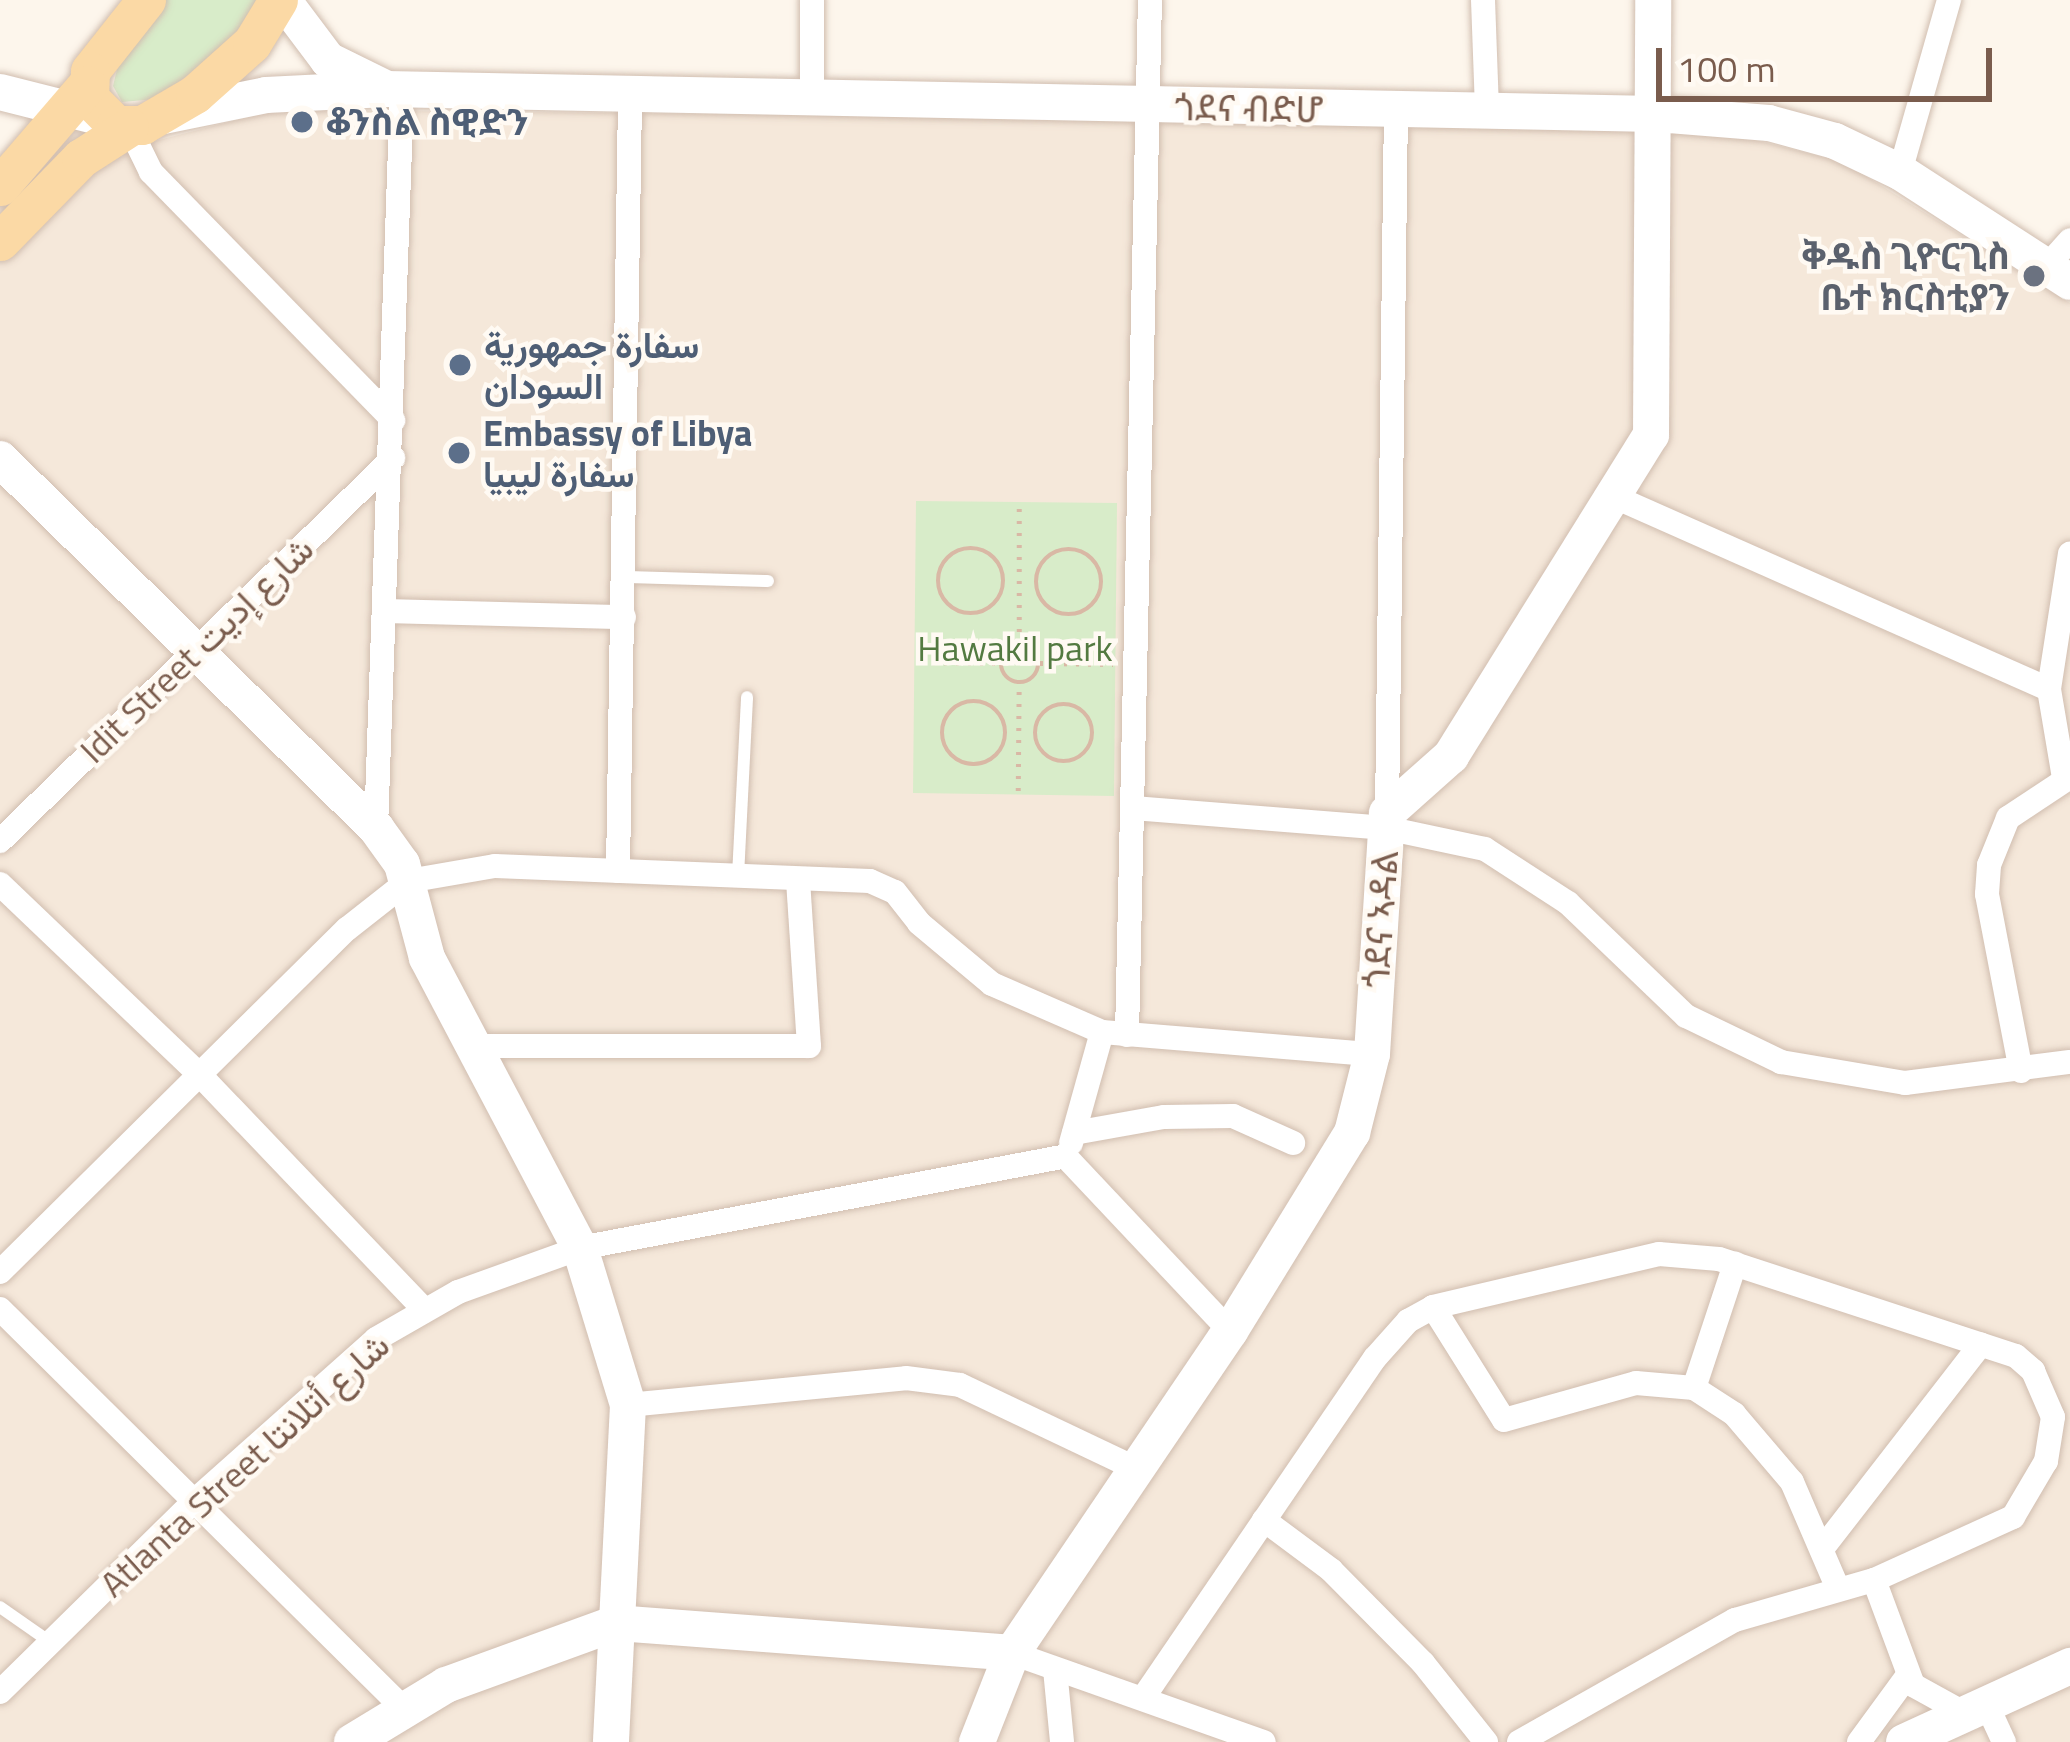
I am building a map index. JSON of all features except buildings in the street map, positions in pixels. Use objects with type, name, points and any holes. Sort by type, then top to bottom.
[{"type":"main road","points":[[0,242],[82,158],[146,0]]},
{"type":"main road","points":[[0,186],[107,103],[224,72],[280,0]]},
{"type":"street","points":[[280,0],[328,60],[394,90],[393,458],[376,828]]},
{"type":"street","points":[[812,0],[812,98]]},
{"type":"street","points":[[1150,0],[1133,808],[1115,1033],[1070,1144],[1230,1331]]},
{"type":"street","points":[[1483,0],[1487,110]]},
{"type":"street","name":"ጎደና ኣዳል","points":[[977,1742],[1012,1653],[1230,1331],[1352,1133],[1372,1054],[1386,820],[1451,756],[1617,498],[1654,419],[1653,0]]},
{"type":"street","points":[[1900,172],[1949,0]]},
{"type":"street","name":"ጎደና ብድሆ","points":[[7,92],[107,103],[394,90],[1656,114],[1769,123],[1835,141],[1900,172],[2062,263]]},
{"type":"street","points":[[7,92],[107,103],[151,172],[393,420]]},
{"type":"street","points":[[618,871],[630,98]]},
{"type":"street","points":[[1386,820],[1396,109]]},
{"type":"street","name":"Idit Street شارع إديت","points":[[0,841],[393,458]]},
{"type":"street","points":[[0,459],[376,828],[408,881],[427,958],[580,1248],[628,1405],[611,1742]]},
{"type":"street","points":[[1617,498],[2048,689]]},
{"type":"street","points":[[2021,1071],[1987,894],[1989,865],[2008,818],[2067,777],[2048,689],[2070,554]]},
{"type":"street","points":[[387,611],[624,617]]},
{"type":"street","points":[[1133,808],[1386,820],[1445,836],[1524,868],[1686,1016],[1781,1062],[1905,1083],[2070,1062]]},
{"type":"street","points":[[0,1272],[347,929],[408,881],[495,866],[870,881],[896,892],[919,923],[992,985],[1115,1033],[1372,1054]]},
{"type":"street","points":[[471,1046],[809,1046],[798,880]]},
{"type":"street","points":[[0,884],[200,1075],[423,1308]]},
{"type":"street","name":"Atlanta Street شارع أتلانتا","points":[[0,1692],[116,1570],[376,1339],[423,1308],[580,1248],[1070,1144],[1164,1117],[1233,1117],[1293,1143]]},
{"type":"street","points":[[1145,1695],[1389,1338],[1433,1307],[1659,1254],[1736,1264],[2016,1356],[2048,1394],[2046,1461],[2012,1516],[1874,1580],[1682,1646],[1520,1742]]},
{"type":"street","points":[[1694,1388],[1736,1264]]},
{"type":"street","points":[[1433,1307],[1504,1420],[1624,1385],[1694,1388],[1734,1414],[1777,1460],[1838,1589]]},
{"type":"street","points":[[0,1309],[401,1706]]},
{"type":"street","points":[[1822,1549],[1981,1344]]},
{"type":"street","points":[[628,1405],[906,1378],[960,1385],[1139,1470]]},
{"type":"street","points":[[1264,1520],[1330,1570],[1423,1663],[1486,1742]]},
{"type":"street","points":[[1874,1580],[1910,1680],[1901,1742]]},
{"type":"street","points":[[352,1742],[401,1706],[616,1623],[1012,1653],[1145,1695],[1264,1742]]},
{"type":"street","points":[[1901,1742],[2070,1666]]},
{"type":"street","points":[[1055,1670],[1062,1742]]},
{"type":"street","points":[[1910,1680],[1975,1708],[2004,1742]]},
{"type":"street","points":[[1859,1742],[1910,1680]]},
{"type":"lane","points":[[625,577],[769,581]]},
{"type":"lane","points":[[738,877],[747,698]]},
{"type":"lane","points":[[0,1607],[50,1643]]},
{"type":"path","points":[[1000,663],[1018,644],[1019,505]]},
{"type":"path","points":[[980,549],[998,562],[1004,584],[989,609],[969,614],[943,598],[941,567],[957,551],[980,549]]},
{"type":"path","points":[[1078,550],[1097,563],[1103,585],[1087,610],[1056,612],[1040,599],[1039,568],[1055,551],[1078,550]]},
{"type":"path","points":[[1018,644],[1039,663],[1112,664]]},
{"type":"path","points":[[920,662],[1000,663],[1018,682],[1018,791]]},
{"type":"path","points":[[1018,682],[1039,663]]},
{"type":"path","points":[[978,701],[1003,718],[1004,747],[990,762],[960,762],[944,746],[943,724],[956,706],[978,701]]},
{"type":"path","points":[[1076,706],[1090,718],[1090,746],[1076,760],[1056,761],[1040,749],[1034,730],[1049,707],[1076,706]]},
{"type":"shaded area","points":[[275,110],[1683,122],[1843,162],[2070,303],[2070,1742],[0,1742],[0,255],[97,156]]},
{"type":"green space","points":[[161,0],[264,0],[243,34],[156,99],[122,102],[113,86],[119,61]]},
{"type":"green space","name":"Hawakil park","points":[[916,501],[1117,503],[1114,796],[913,793]]},
{"type":"place","name":"ቆንስል ስዊድን","points":[[302,122]]},
{"type":"place","name":"ቅዱስ ጊዮርጊስ ቤተ ክርስቲያን","points":[[2034,276]]},
{"type":"place","name":"سفارة جمهورية السودان","points":[[460,365]]},
{"type":"place","name":"Embassy of Libya سفارة ليبيا","points":[[459,453]]}]
